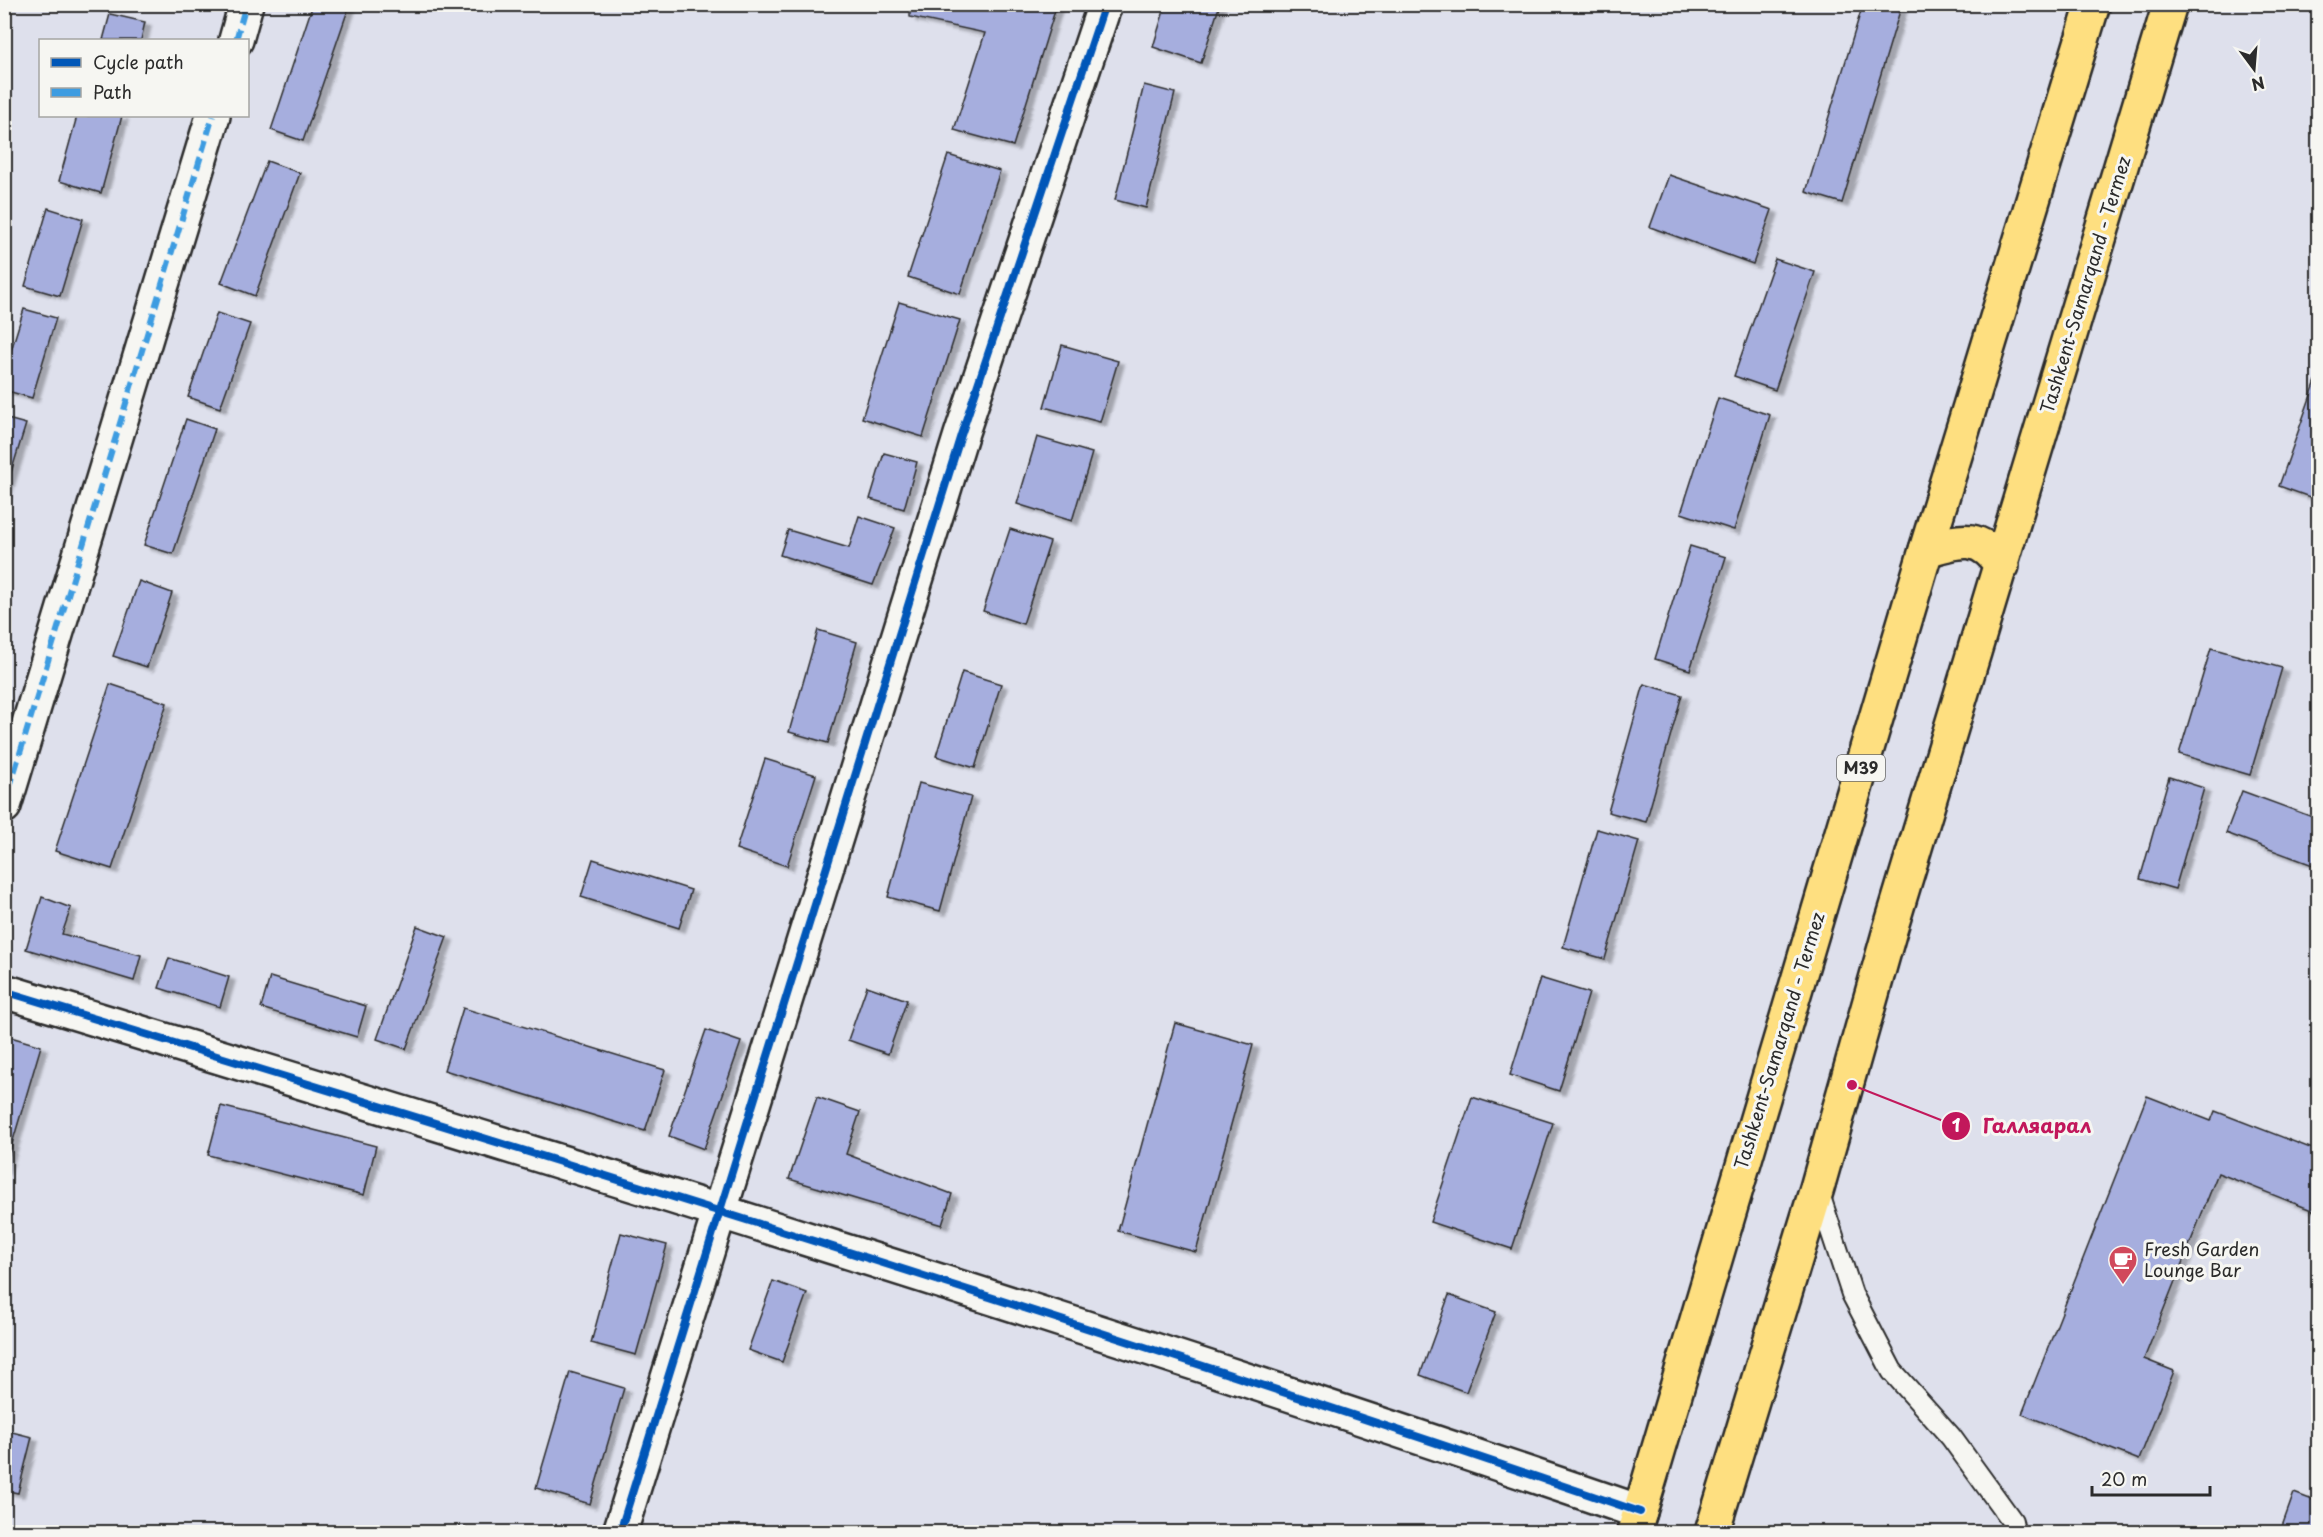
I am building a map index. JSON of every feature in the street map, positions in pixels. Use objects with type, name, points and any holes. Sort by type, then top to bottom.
[{"type":"highway","name":"Tashkent-Samarqand - Termez","points":[[1637,1522],[1926,550],[2093,4]]},
{"type":"highway","name":"Tashkent-Samarqand - Termez","points":[[1712,1533],[1817,1188],[1890,930],[2002,566],[2170,4]]},
{"type":"highway","points":[[1926,550],[1959,540],[1977,542],[1992,552],[2002,566]]},
{"type":"street","points":[[236,39],[246,4]]},
{"type":"street","points":[[620,1533],[961,435],[1105,4]]},
{"type":"street","points":[[4,806],[213,117]]},
{"type":"street","points":[[4,991],[722,1210],[1400,1430],[1637,1522]]},
{"type":"lane","points":[[1817,1188],[1852,1294],[1892,1371],[1951,1437],[2012,1521],[2014,1533]]},
{"type":"building","points":[[313,4],[350,4],[303,141],[271,130]]},
{"type":"building","points":[[910,4],[1057,4],[1013,146],[954,130],[985,33],[910,17]]},
{"type":"building","points":[[1166,4],[1220,4],[1201,63],[1153,47]]},
{"type":"building","points":[[1863,4],[1902,4],[1842,203],[1806,192]]},
{"type":"building","points":[[110,14],[145,22],[141,39],[103,39]]},
{"type":"building","points":[[1144,85],[1175,93],[1146,208],[1115,200]]},
{"type":"building","points":[[77,117],[122,117],[101,193],[59,181]]},
{"type":"building","points":[[948,155],[1000,171],[960,294],[908,277]]},
{"type":"building","points":[[267,161],[300,173],[255,296],[221,283]]},
{"type":"building","points":[[1669,175],[1772,210],[1753,264],[1650,227]]},
{"type":"building","points":[[48,208],[83,219],[60,296],[25,286]]},
{"type":"building","points":[[1775,259],[1815,272],[1775,390],[1734,376]]},
{"type":"building","points":[[899,302],[960,320],[923,437],[862,418]]},
{"type":"building","points":[[24,309],[56,318],[32,398],[4,390],[4,373]]},
{"type":"building","points":[[217,313],[250,324],[220,408],[188,397]]},
{"type":"building","points":[[1062,345],[1118,361],[1100,422],[1044,407]]},
{"type":"building","points":[[2318,375],[2318,500],[2279,486]]},
{"type":"building","points":[[1718,398],[1770,415],[1734,530],[1681,513]]},
{"type":"building","points":[[4,418],[26,424],[4,495]]},
{"type":"building","points":[[186,419],[215,429],[173,554],[144,545]]},
{"type":"building","points":[[1037,437],[1092,453],[1072,521],[1017,504]]},
{"type":"building","points":[[884,453],[917,462],[904,509],[870,499]]},
{"type":"building","points":[[859,516],[895,528],[873,585],[780,555],[788,530],[849,548]]},
{"type":"building","points":[[1010,529],[1050,542],[1023,624],[983,611]]},
{"type":"building","points":[[1690,546],[1726,557],[1690,670],[1655,659]]},
{"type":"building","points":[[139,581],[172,593],[147,667],[113,656]]},
{"type":"building","points":[[818,630],[857,642],[828,743],[789,732]]},
{"type":"building","points":[[2211,648],[2282,668],[2250,775],[2179,754]]},
{"type":"building","points":[[962,672],[1001,684],[975,768],[936,756]]},
{"type":"building","points":[[110,684],[167,703],[112,869],[55,851]]},
{"type":"building","points":[[1644,684],[1682,695],[1646,822],[1608,812]]},
{"type":"building","points":[[765,759],[816,775],[787,866],[736,849]]},
{"type":"building","points":[[2169,777],[2204,788],[2175,889],[2140,879]]},
{"type":"building","points":[[919,783],[971,797],[940,911],[888,897]]},
{"type":"building","points":[[2242,791],[2318,819],[2318,867],[2226,833]]},
{"type":"building","points":[[1597,829],[1639,841],[1605,959],[1563,947]]},
{"type":"building","points":[[593,859],[691,890],[679,928],[581,897]]},
{"type":"building","points":[[42,897],[71,908],[62,934],[141,955],[134,981],[26,949]]},
{"type":"building","points":[[417,926],[447,937],[406,1049],[377,1039]]},
{"type":"building","points":[[169,958],[229,977],[220,1007],[159,988]]},
{"type":"building","points":[[270,977],[366,1006],[357,1037],[261,1008]]},
{"type":"building","points":[[1540,978],[1589,993],[1559,1091],[1510,1075]]},
{"type":"building","points":[[867,986],[907,1000],[888,1054],[848,1040]]},
{"type":"building","points":[[463,1008],[665,1070],[645,1131],[444,1070]]},
{"type":"building","points":[[1175,1023],[1253,1045],[1196,1252],[1118,1231]]},
{"type":"building","points":[[706,1030],[741,1042],[704,1149],[669,1136]]},
{"type":"building","points":[[4,1035],[41,1046],[4,1171]]},
{"type":"building","name":"Fresh Garden Lounge Bar","points":[[2147,1096],[2211,1121],[2215,1111],[2318,1151],[2318,1200],[2314,1211],[2218,1173],[2144,1359],[2174,1371],[2139,1460],[2022,1414]]},
{"type":"building","points":[[817,1097],[860,1112],[846,1154],[952,1194],[942,1225],[789,1179]]},
{"type":"building","points":[[1472,1097],[1553,1123],[1512,1249],[1430,1222]]},
{"type":"building","points":[[221,1106],[376,1146],[364,1195],[208,1155]]},
{"type":"building","points":[[621,1233],[667,1245],[636,1355],[591,1343]]},
{"type":"building","points":[[773,1281],[807,1293],[782,1362],[748,1350]]},
{"type":"building","points":[[1449,1295],[1496,1312],[1466,1392],[1420,1375]]},
{"type":"building","points":[[570,1372],[624,1388],[590,1504],[536,1488]]},
{"type":"building","points":[[4,1430],[32,1437],[18,1493],[4,1490]]},
{"type":"building","points":[[2294,1493],[2318,1502],[2318,1532],[2280,1532]]},
{"type":"marked path","points":[[236,39],[246,4]]},
{"type":"marked path","points":[[4,806],[213,117]]},
{"type":"cycle path","points":[[620,1532],[961,435],[1105,4]]},
{"type":"cycle path","points":[[4,991],[620,1180],[1029,1309],[1640,1512]]},
{"type":"place","name":"Галляарал","points":[[1852,1085]]},
{"type":"place","name":"Fresh Garden Lounge Bar","points":[[2123,1286]]}]
